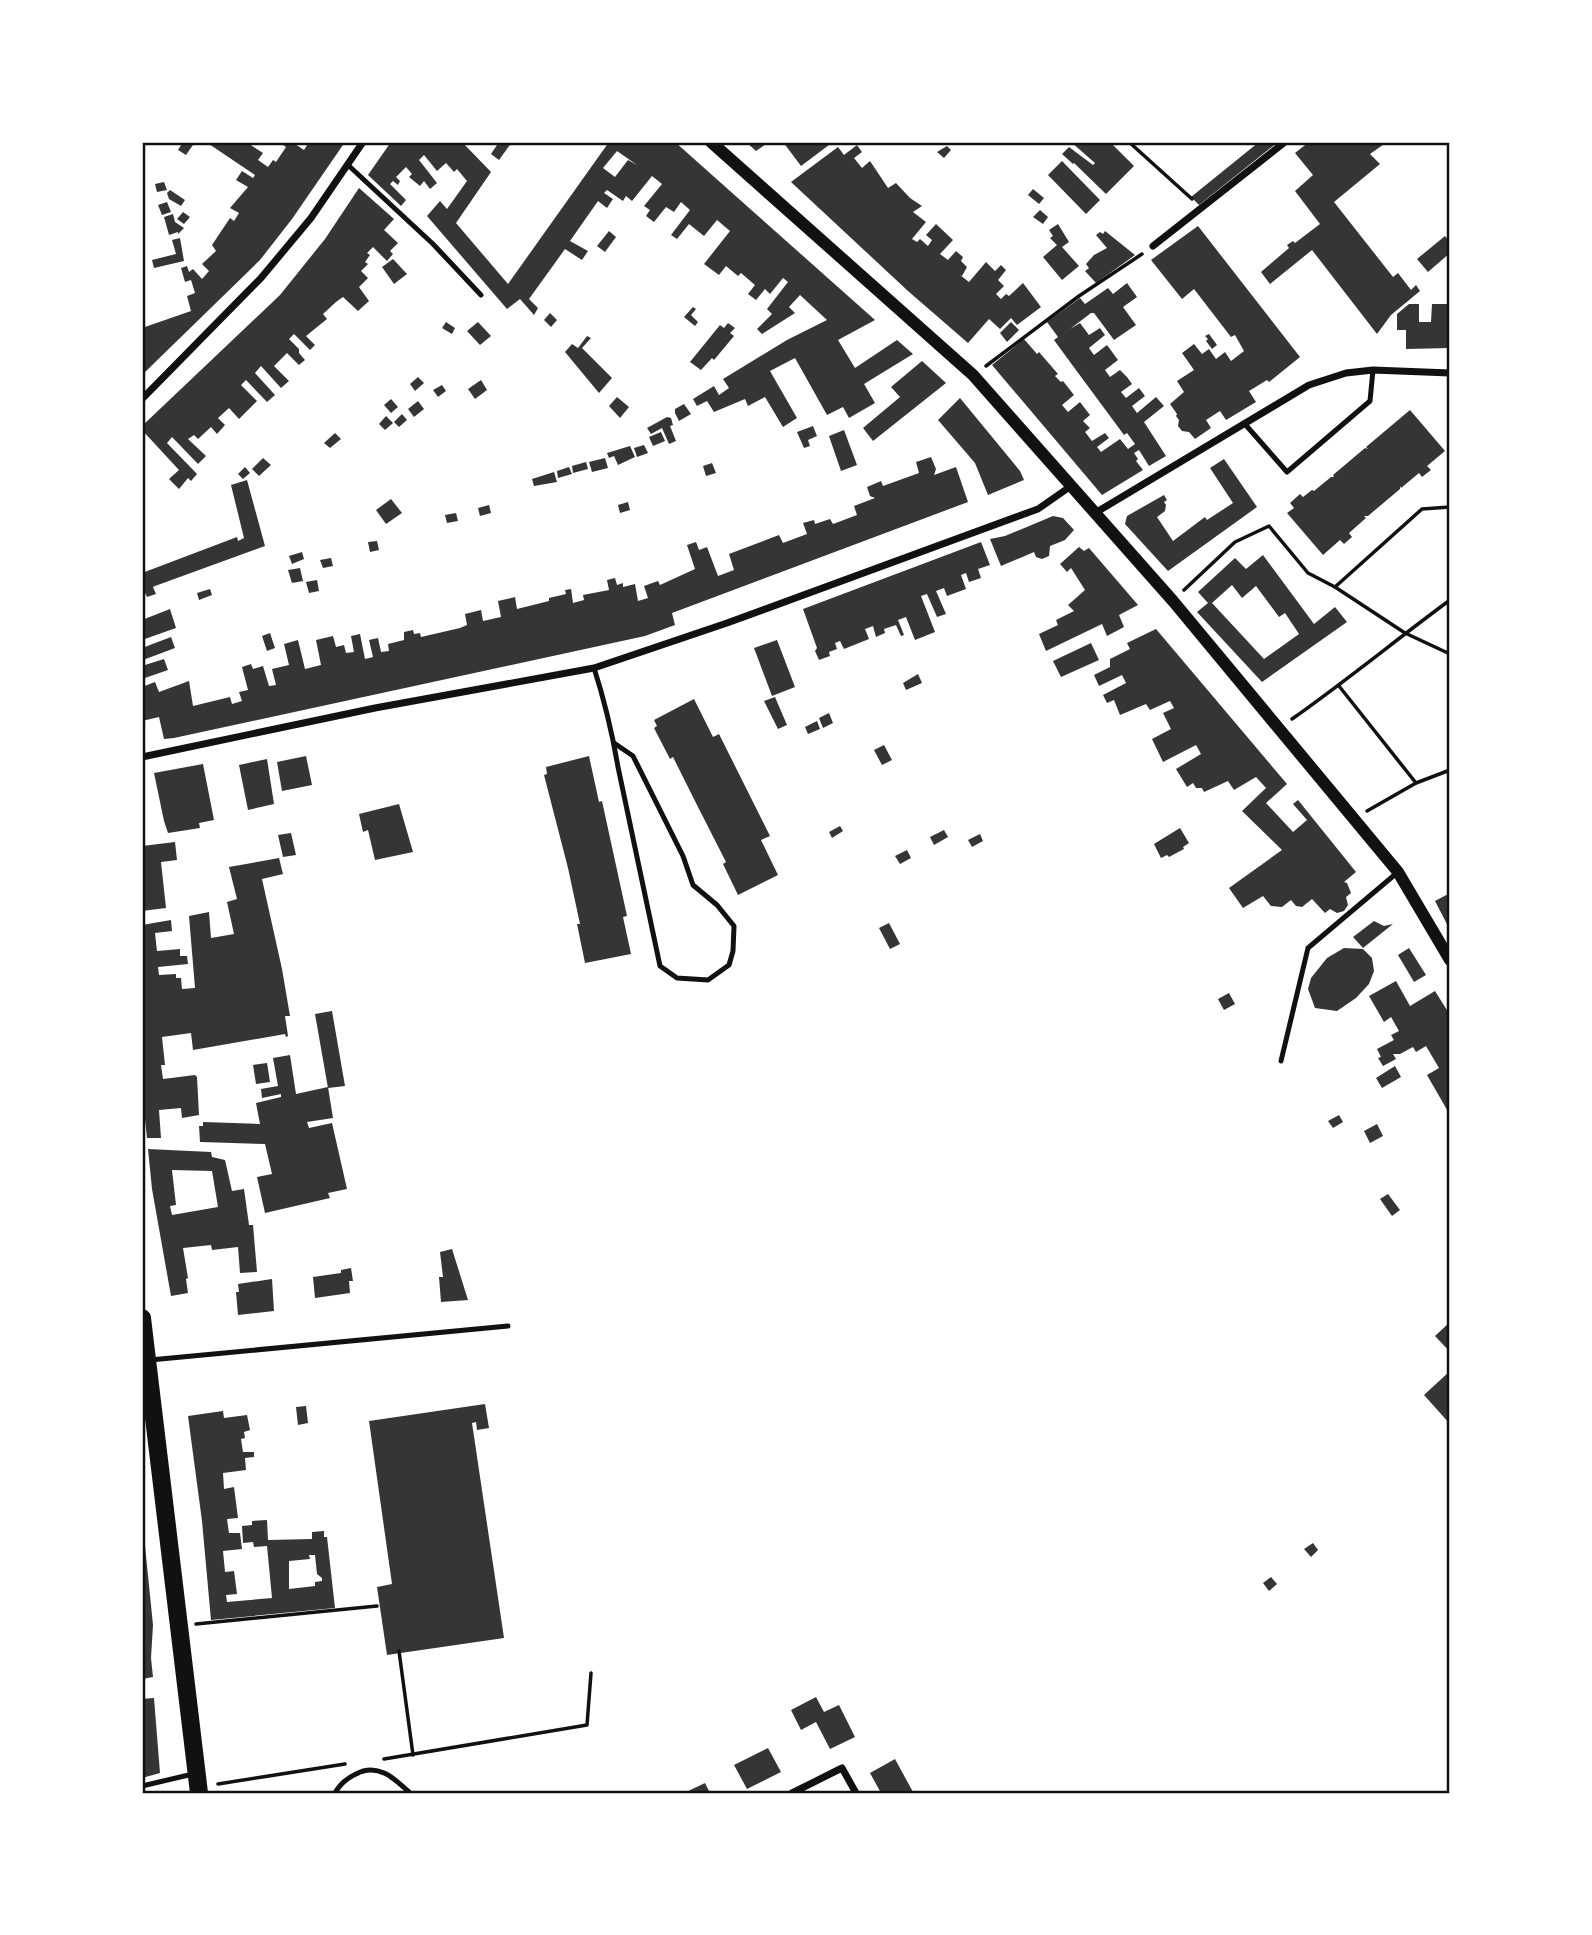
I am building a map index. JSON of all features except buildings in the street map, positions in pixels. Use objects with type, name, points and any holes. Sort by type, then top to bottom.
[{"type":"main road","points":[[142,1318],[198,1785]]},
{"type":"street","points":[[142,399],[261,278],[312,218],[363,142]]},
{"type":"street","points":[[711,142],[973,375],[1173,601],[1398,872],[1450,960]]},
{"type":"street","points":[[1153,246],[1285,142]]},
{"type":"street","points":[[1095,513],[1309,385],[1346,373],[1373,370],[1450,373]]},
{"type":"street","points":[[142,757],[375,708],[594,668],[727,623],[1038,509],[1071,486]]},
{"type":"street","points":[[792,1793],[842,1768],[856,1793]]},
{"type":"lane","points":[[348,165],[433,244],[481,295]]},
{"type":"lane","points":[[1244,423],[1287,472],[1370,401],[1373,370]]},
{"type":"lane","points":[[594,668],[609,716],[614,743],[660,966],[677,978],[708,980],[729,965],[733,951],[734,926],[717,905],[693,885],[683,856],[633,756],[614,743]]},
{"type":"lane","points":[[1281,1061],[1308,948],[1398,872]]},
{"type":"lane","points":[[147,1360],[508,1326]]},
{"type":"lane","points":[[335,1793],[347,1779],[360,1771],[377,1769],[390,1775],[410,1793]]},
{"type":"lane","points":[[142,1786],[198,1785]]},
{"type":"path","points":[[1129,142],[1201,208]]},
{"type":"path","points":[[973,375],[1079,296],[1153,246]]},
{"type":"path","points":[[1335,587],[1422,509],[1450,507]]},
{"type":"path","points":[[1173,601],[1235,542],[1269,526],[1308,573],[1335,587],[1405,633],[1450,654]]},
{"type":"path","points":[[1279,728],[1339,686],[1450,600]]},
{"type":"path","points":[[1339,686],[1416,783]]},
{"type":"path","points":[[1353,819],[1416,783],[1450,770]]},
{"type":"path","points":[[180,1625],[377,1606]]},
{"type":"path","points":[[399,1651],[413,1755]]},
{"type":"path","points":[[377,1760],[587,1725],[591,1674]]},
{"type":"path","points":[[198,1785],[352,1763]]}]
